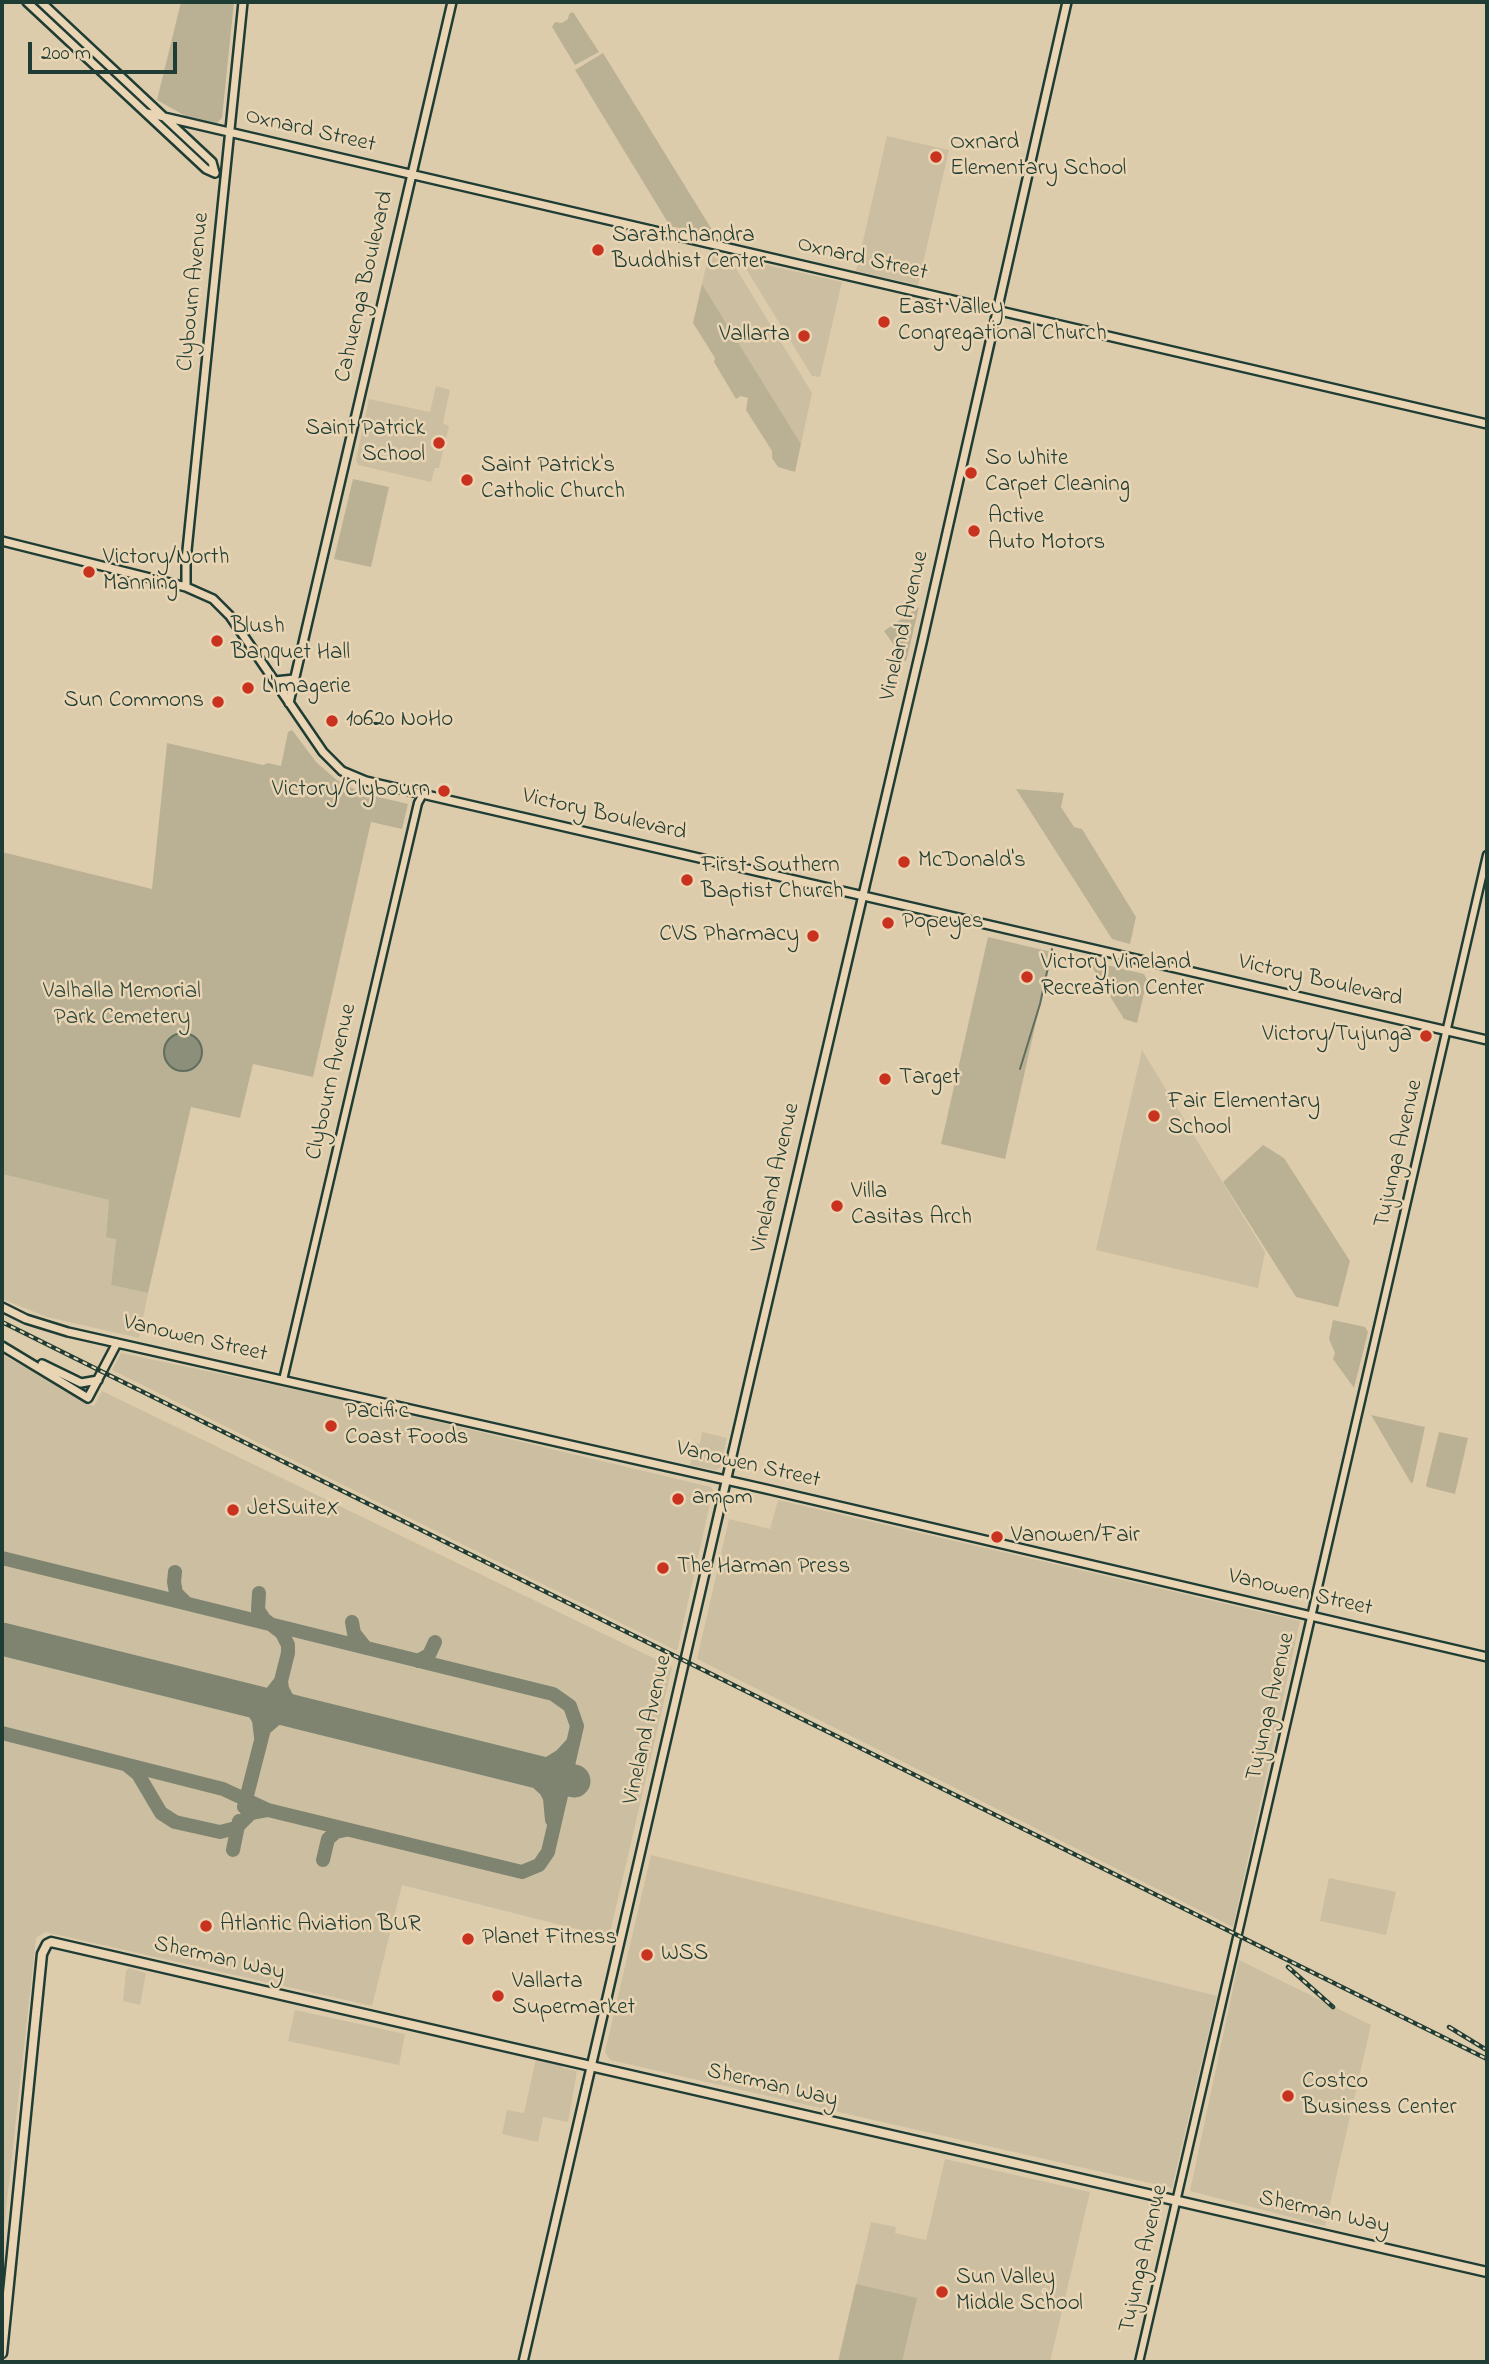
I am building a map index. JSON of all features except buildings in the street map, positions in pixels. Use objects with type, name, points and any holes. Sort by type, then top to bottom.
[{"type":"main road","points":[[27,2],[206,169],[215,173],[212,162],[41,2]]},
{"type":"main road","name":"Clybourn Avenue","points":[[186,587],[186,561],[243,2]]},
{"type":"main road","name":"Cahuenga Boulevard","points":[[289,703],[404,198],[412,176],[452,2]]},
{"type":"main road","name":"Vineland Avenue","points":[[523,2362],[925,632],[1067,2]]},
{"type":"main road","name":"Oxnard Street","points":[[147,113],[1487,424]]},
{"type":"main road","name":"Victory Boulevard","points":[[2,541],[202,592],[230,616],[323,752],[342,771],[366,781],[1487,1040]]},
{"type":"main road","points":[[275,681],[295,679]]},
{"type":"main road","name":"Vanowen Street","points":[[2,1307],[40,1324],[117,1343],[1487,1657]]},
{"type":"main road","points":[[90,1396],[117,1343]]},
{"type":"main road","points":[[2,1346],[90,1396]]},
{"type":"main road","points":[[22,1357],[28,1357],[80,1383],[99,1380]]},
{"type":"main road","points":[[41,1364],[90,1396]]},
{"type":"main road","name":"Sherman Way","points":[[2,2353],[42,1954],[47,1944],[61,1944],[1487,2272]]},
{"type":"street","name":"Clybourn Avenue","points":[[283,1380],[418,803],[423,794]]},
{"type":"street","name":"Tujunga Avenue","points":[[1139,2362],[1487,855]]},
{"type":"shaded area","points":[[887,136],[949,150],[918,285],[856,271]]},
{"type":"shaded area","points":[[710,255],[731,260],[812,393],[801,444],[702,284]]},
{"type":"shaded area","points":[[740,259],[842,282],[820,377],[812,376]]},
{"type":"shaded area","points":[[436,386],[450,390],[443,423],[449,426],[439,468],[435,468],[431,482],[358,465],[356,460],[369,399],[430,412]]},
{"type":"shaded area","points":[[183,1033],[196,1039],[202,1052],[196,1065],[183,1071],[170,1065],[164,1052],[170,1039]]},
{"type":"shaded area","name":"Fair Elementary School","points":[[1142,1050],[1265,1252],[1258,1288],[1096,1250]]},
{"type":"shaded area","points":[[2,1174],[109,1200],[106,1236],[116,1238],[111,1285],[148,1293],[139,1338],[47,1317],[2,1299]]},
{"type":"shaded area","points":[[121,1353],[350,1401],[711,1487],[713,1490],[677,1651],[112,1370]]},
{"type":"shaded area","points":[[2,1355],[94,1406],[102,1391],[672,1667],[609,1937],[402,1885],[372,2006],[45,1932],[36,1938],[2,2246]]},
{"type":"shaded area","points":[[702,1432],[727,1438],[720,1468],[716,1470],[690,1465],[695,1443],[700,1444]]},
{"type":"shaded area","points":[[778,1500],[1300,1621],[1233,1927],[697,1659],[729,1519],[770,1529]]},
{"type":"shaded area","points":[[651,1855],[1217,1996],[1172,2188],[610,2060],[605,2052]]},
{"type":"shaded area","points":[[1329,1878],[1396,1892],[1386,1935],[1320,1921]]},
{"type":"shaded area","points":[[1239,1960],[1371,2025],[1325,2226],[1190,2191]]},
{"type":"shaded area","points":[[129,1968],[146,1973],[140,2005],[123,2001],[126,1971]]},
{"type":"shaded area","points":[[295,2010],[405,2034],[399,2065],[288,2041]]},
{"type":"shaded area","points":[[536,2059],[561,2064],[563,2068],[577,2071],[568,2122],[543,2117],[538,2142],[502,2134],[507,2110],[524,2113]]},
{"type":"shaded area","points":[[945,2159],[1090,2192],[1050,2362],[838,2362],[871,2222],[896,2227],[895,2233],[926,2240]]},
{"type":"green space","points":[[181,2],[234,2],[222,118],[217,123],[189,118],[157,100]]},
{"type":"green space","points":[[573,12],[599,52],[575,65],[552,27],[555,22],[562,23],[568,19]]},
{"type":"green space","points":[[603,53],[714,236],[670,226],[575,70]]},
{"type":"green space","points":[[702,284],[801,444],[795,472],[778,467],[772,458],[772,451],[746,410],[748,398],[741,396],[736,399],[693,323]]},
{"type":"green space","points":[[353,479],[389,487],[371,567],[334,559]]},
{"type":"green space","points":[[919,607],[906,662],[884,631]]},
{"type":"green space","name":"Valhalla Memorial Park Cemetery","points":[[292,730],[317,763],[337,780],[362,793],[408,804],[402,829],[371,822],[313,1077],[253,1064],[240,1118],[191,1107],[148,1293],[111,1285],[116,1239],[106,1237],[109,1200],[2,1174],[2,852],[152,889],[167,743],[263,765],[268,763],[281,766],[288,732]]},
{"type":"green space","points":[[1016,789],[1064,793],[1061,807],[1074,827],[1082,829],[1136,917],[1130,944],[1112,939]]},
{"type":"green space","points":[[988,937],[1052,952],[1005,1159],[941,1144]]},
{"type":"green space","points":[[1095,962],[1144,974],[1147,980],[1137,1023],[1124,1019],[1092,967]]},
{"type":"green space","points":[[1263,1145],[1284,1158],[1350,1261],[1338,1307],[1296,1297],[1223,1182]]},
{"type":"green space","points":[[1333,1320],[1365,1327],[1368,1332],[1354,1388],[1333,1359],[1335,1353],[1329,1339]]},
{"type":"green space","points":[[1371,1415],[1425,1427],[1413,1482],[1411,1483]]},
{"type":"green space","points":[[1439,1432],[1468,1438],[1455,1494],[1426,1485]]},
{"type":"green space","points":[[856,2284],[917,2298],[902,2362],[838,2362]]},
{"type":"waterway","points":[[1020,1069],[1040,1004],[1052,949]]},
{"type":"taxiway","points":[[2,1558],[553,1694],[570,1706],[577,1726],[548,1852],[539,1865],[522,1872],[268,1810],[223,1789],[2,1733]]},
{"type":"taxiway","points":[[175,1572],[176,1593],[186,1603]]},
{"type":"taxiway","points":[[236,1698],[261,1698],[271,1694],[281,1681],[288,1653],[288,1645],[282,1633],[264,1619],[258,1610],[259,1593]]},
{"type":"taxiway","points":[[352,1622],[354,1633],[366,1648]]},
{"type":"taxiway","points":[[2,1635],[17,1643]]},
{"type":"taxiway","points":[[418,1661],[429,1655],[435,1642]]},
{"type":"taxiway","points":[[281,1681],[290,1704],[305,1715],[321,1718]]},
{"type":"taxiway","points":[[237,1698],[254,1711],[259,1720],[261,1737]]},
{"type":"taxiway","points":[[244,1807],[264,1729],[278,1717],[287,1714],[305,1715]]},
{"type":"taxiway","points":[[518,1767],[548,1764],[561,1756],[573,1743]]},
{"type":"taxiway","points":[[128,1766],[138,1774],[161,1813],[175,1822],[220,1832],[236,1828],[251,1813],[267,1810]]},
{"type":"taxiway","points":[[513,1767],[533,1778],[546,1790],[550,1798],[552,1820]]},
{"type":"taxiway","points":[[233,1850],[239,1821]]},
{"type":"taxiway","points":[[323,1860],[328,1839],[336,1832],[346,1830]]},
{"type":"runway","points":[[2,1639],[574,1781]]},
{"type":"railway","points":[[2,1322],[1487,2059]]},
{"type":"railway","points":[[1288,1967],[1333,2007]]},
{"type":"railway","points":[[1449,2027],[1485,2049]]},
{"type":"place","name":"Oxnard Elementary School","points":[[936,157]]},
{"type":"place","name":"Sarathchandra Buddhist Center","points":[[598,250]]},
{"type":"place","name":"East Valley Congregational Church","points":[[884,322]]},
{"type":"place","name":"Vallarta","points":[[804,336]]},
{"type":"place","name":"Saint Patrick School","points":[[439,443]]},
{"type":"place","name":"So White Carpet Cleaning","points":[[971,473]]},
{"type":"place","name":"Saint Patrick's Catholic Church","points":[[467,480]]},
{"type":"place","name":"Active Auto Motors","points":[[974,531]]},
{"type":"place","name":"Victory/North Manning","points":[[89,572]]},
{"type":"place","name":"Blush Banquet Hall","points":[[217,641]]},
{"type":"place","name":"L'Imagerie","points":[[248,688]]},
{"type":"place","name":"Sun Commons","points":[[218,702]]},
{"type":"place","name":"10620 NoHo","points":[[332,721]]},
{"type":"place","name":"Victory/Clybourn","points":[[444,791]]},
{"type":"place","name":"McDonald's","points":[[904,862]]},
{"type":"place","name":"First Southern Baptist Church","points":[[687,880]]},
{"type":"place","name":"Popeyes","points":[[888,923]]},
{"type":"place","name":"CVS Pharmacy","points":[[813,936]]},
{"type":"place","name":"Victory Vineland Recreation Center","points":[[1027,977]]},
{"type":"place","name":"Victory/Tujunga","points":[[1426,1036]]},
{"type":"place","name":"Target","points":[[885,1079]]},
{"type":"place","name":"Fair Elementary School","points":[[1154,1116]]},
{"type":"place","name":"Villa Casitas Arch","points":[[837,1206]]},
{"type":"place","name":"Pacific Coast Foods","points":[[331,1426]]},
{"type":"place","name":"ampm","points":[[678,1499]]},
{"type":"place","name":"JetSuiteX","points":[[233,1510]]},
{"type":"place","name":"Vanowen/Fair","points":[[997,1537]]},
{"type":"place","name":"The Harman Press","points":[[663,1568]]},
{"type":"place","name":"Atlantic Aviation BUR","points":[[206,1926]]},
{"type":"place","name":"Planet Fitness","points":[[468,1939]]},
{"type":"place","name":"WSS","points":[[647,1955]]},
{"type":"place","name":"Vallarta Supermarket","points":[[498,1996]]},
{"type":"place","name":"Costco Business Center","points":[[1288,2096]]},
{"type":"place","name":"Sun Valley Middle School","points":[[942,2292]]}]
